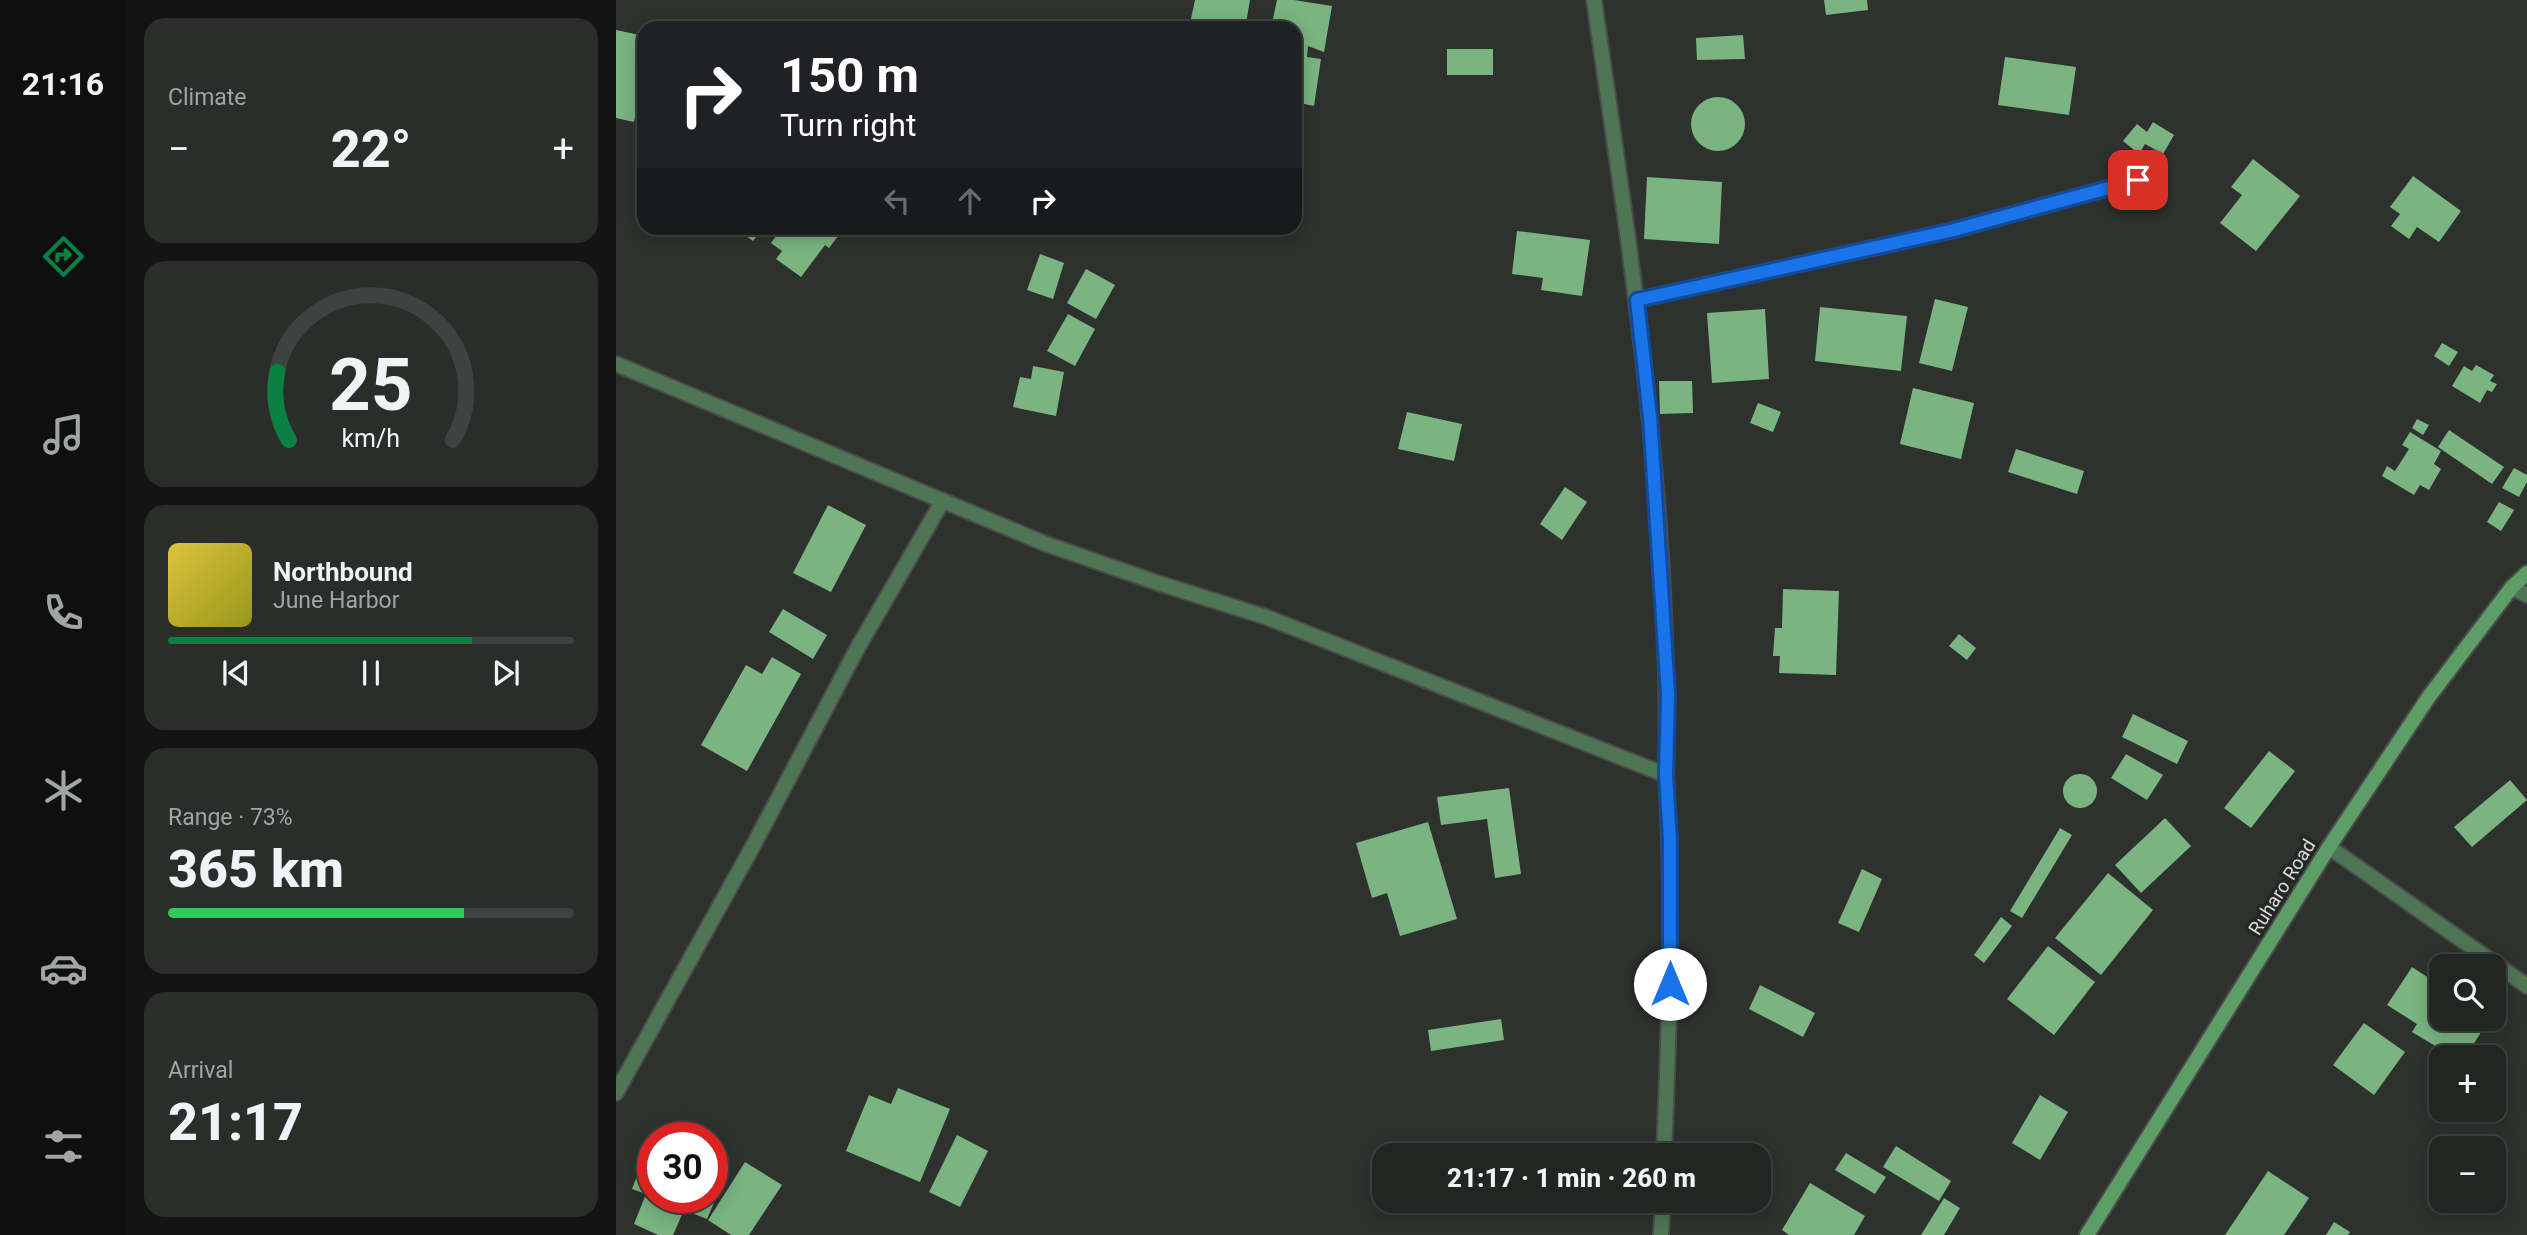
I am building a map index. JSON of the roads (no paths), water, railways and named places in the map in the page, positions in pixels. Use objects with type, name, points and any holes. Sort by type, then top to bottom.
[{"type":"street","points":[[1594,0],[1637,300],[1650,417],[1661,567],[1668,694],[1666,775],[1670,840],[1670,1008],[1664,1143]]},
{"type":"street","points":[[1637,300],[1954,230],[2138,180]]},
{"type":"street","points":[[616,364],[1046,544],[1266,617],[1666,775]]},
{"type":"street","points":[[616,1093],[753,846],[857,649],[942,502]]},
{"type":"street","name":"Ruharo Road","points":[[2087,1235],[2329,847],[2428,698],[2512,587],[2527,573]]},
{"type":"street","points":[[2512,587],[2527,595]]},
{"type":"street","points":[[2329,847],[2527,986]]},
{"type":"street","points":[[1661,1235],[1662,1213]]}]
